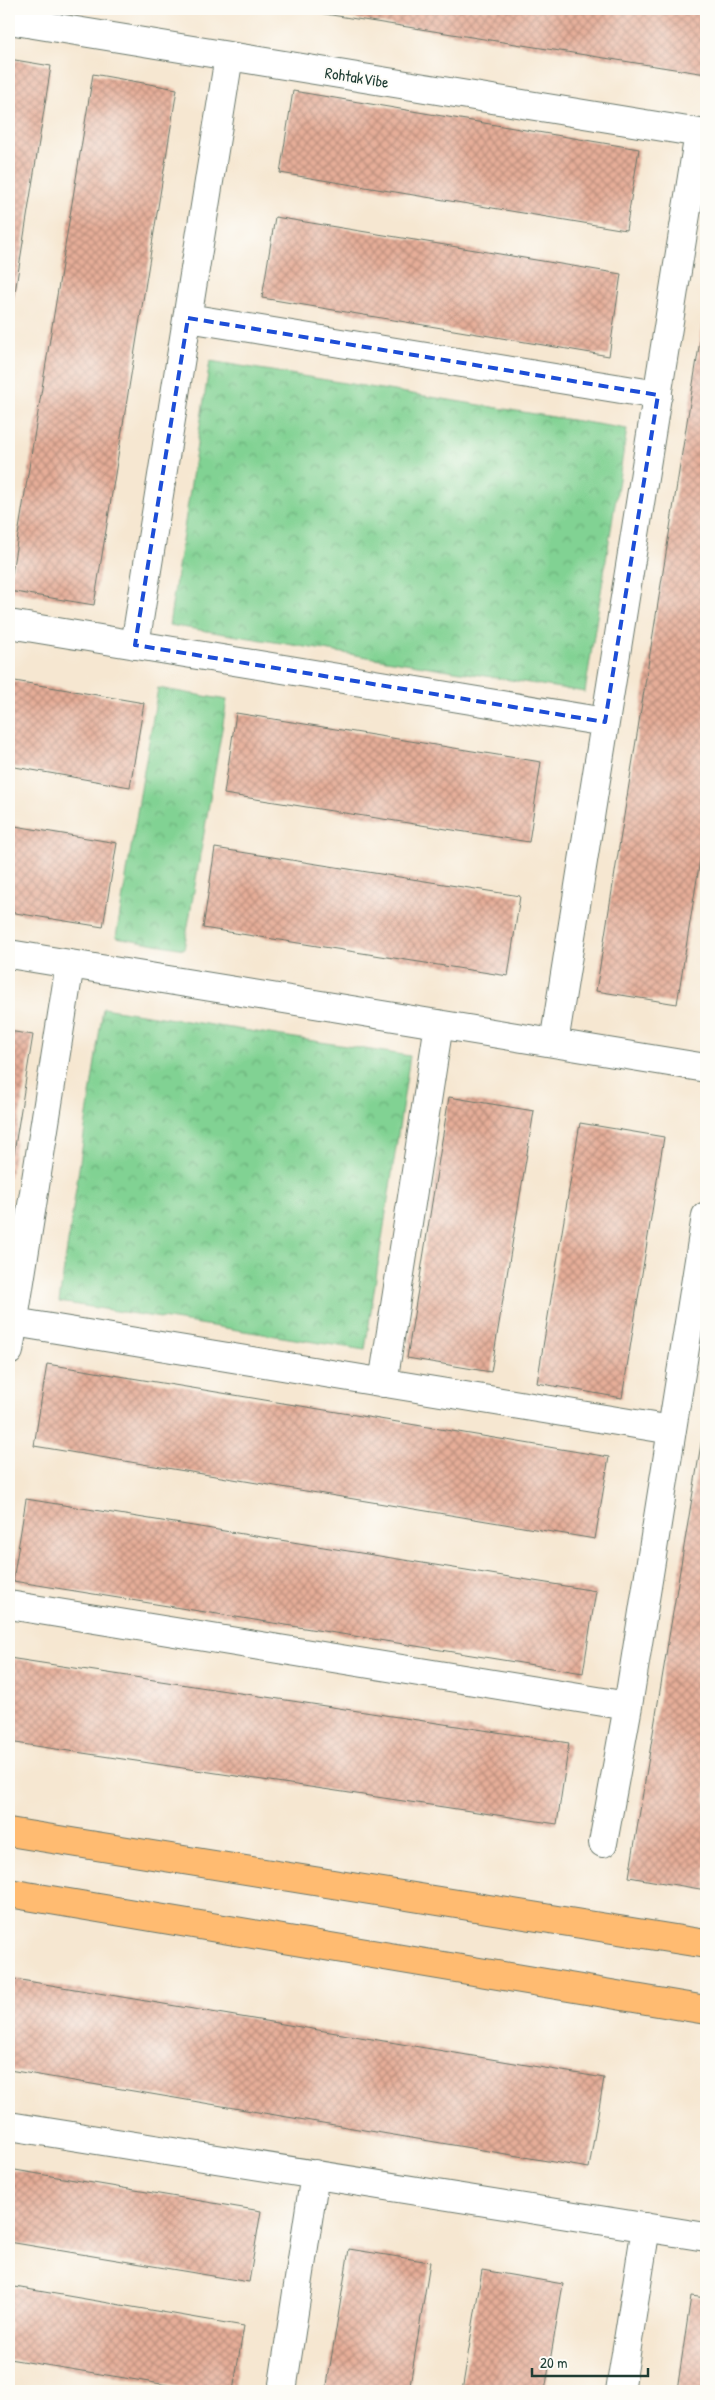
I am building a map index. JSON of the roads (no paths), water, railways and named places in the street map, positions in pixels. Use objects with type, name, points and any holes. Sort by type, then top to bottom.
[{"type":"main road","points":[[9,1832],[706,1944]]},
{"type":"main road","points":[[9,1893],[706,2010]]},
{"type":"street","name":"RohtakVibe","points":[[9,20],[703,134]]},
{"type":"street","points":[[135,645],[229,56]]},
{"type":"street","points":[[554,1043],[658,395],[703,134]]},
{"type":"street","points":[[188,318],[658,395]]},
{"type":"street","points":[[9,624],[605,722]]},
{"type":"street","points":[[9,954],[706,1068]]},
{"type":"street","points":[[9,1352],[70,964]]},
{"type":"street","points":[[383,1383],[440,1024]]},
{"type":"street","points":[[603,1844],[628,1706],[706,1216]]},
{"type":"street","points":[[14,1322],[672,1430]]},
{"type":"street","points":[[9,1605],[628,1706]]},
{"type":"street","points":[[9,2126],[706,2236]]},
{"type":"street","points":[[282,2391],[315,2174]]},
{"type":"street","points":[[620,2391],[646,2227]]}]
